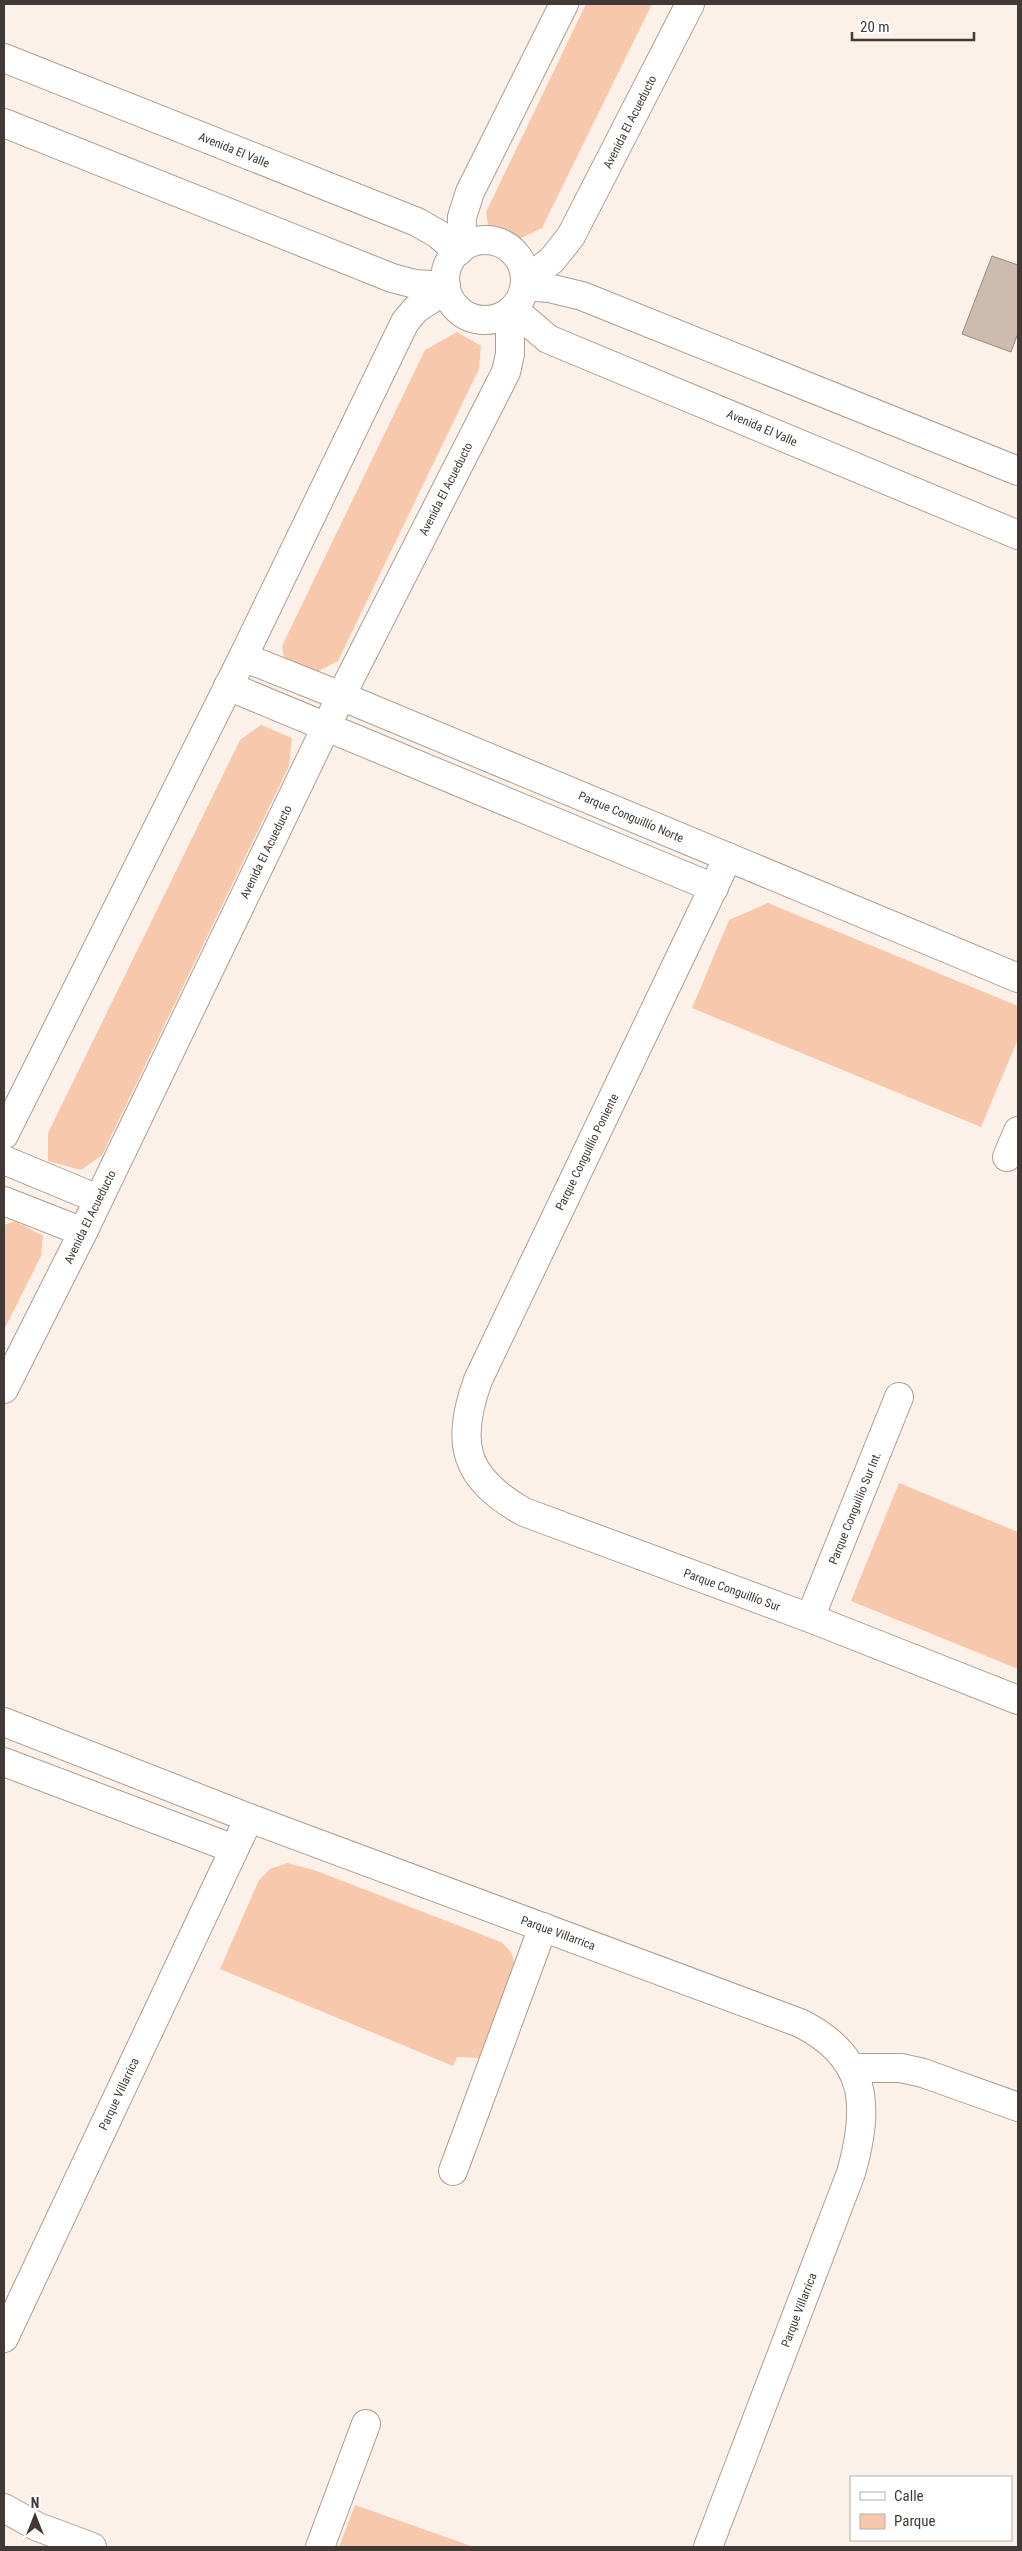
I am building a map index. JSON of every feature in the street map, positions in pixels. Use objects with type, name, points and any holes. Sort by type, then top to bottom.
[{"type":"street","points":[[459,250],[480,241],[499,243],[508,247],[521,262],[525,284],[523,294],[511,311],[491,320],[472,318],[456,307],[446,287],[448,267],[459,250],[462,217],[470,192],[564,4]]},
{"type":"street","name":"Avenida El Acueducto","points":[[525,284],[552,260],[571,236],[690,4]]},
{"type":"street","name":"Avenida El Valle","points":[[4,58],[417,222],[438,234],[459,250]]},
{"type":"street","points":[[4,123],[392,278],[415,284],[446,287]]},
{"type":"street","points":[[525,284],[582,296],[1018,471]]},
{"type":"street","points":[[4,1135],[243,657],[405,322],[416,309],[446,287]]},
{"type":"street","name":"Avenida El Valle","points":[[511,311],[548,339],[1018,535]]},
{"type":"street","name":"Avenida El Acueducto","points":[[4,1389],[83,1232],[326,726],[506,372],[510,354],[511,311]]},
{"type":"street","name":"Parque Conguillío Norte","points":[[243,657],[1018,978]]},
{"type":"street","points":[[228,686],[714,888]]},
{"type":"street","name":"Parque Conguillío Poniente","points":[[468,1453],[468,1418],[478,1380],[728,857]]},
{"type":"street","points":[[1007,1157],[1018,1131]]},
{"type":"street","points":[[4,1160],[98,1200]]},
{"type":"street","points":[[4,1200],[83,1232]]},
{"type":"street","name":"Parque Conguillío Sur Int.","points":[[810,1618],[899,1397]]},
{"type":"street","name":"Parque Conguillío Sur","points":[[468,1453],[474,1469],[494,1493],[524,1512],[810,1618],[1018,1700]]},
{"type":"street","name":"Parque Villarrica","points":[[4,1722],[249,1818],[800,2023],[830,2041],[842,2052],[853,2068],[861,2104],[859,2145],[851,2173],[708,2547]]},
{"type":"street","points":[[4,1762],[234,1849]]},
{"type":"street","name":"Parque Villarrica","points":[[4,2338],[249,1818]]},
{"type":"street","points":[[453,2171],[543,1928]]},
{"type":"street","points":[[853,2068],[901,2068],[923,2072],[1018,2107]]},
{"type":"street","points":[[320,2547],[366,2424]]},
{"type":"street","points":[[4,2508],[38,2527],[92,2547]]},
{"type":"green space","points":[[586,4],[652,4],[542,228],[517,240],[489,230],[486,212]]},
{"type":"green space","points":[[457,332],[481,346],[479,369],[338,661],[313,674],[285,664],[282,646],[425,350]]},
{"type":"green space","points":[[261,725],[292,738],[289,766],[102,1155],[81,1170],[48,1161],[48,1133],[240,740]]},
{"type":"green space","points":[[768,903],[1018,1006],[1018,1039],[981,1127],[692,1008],[729,920]]},
{"type":"green space","points":[[15,1221],[43,1236],[41,1256],[4,1330],[4,1225]]},
{"type":"green space","points":[[899,1483],[1018,1532],[1018,1669],[851,1601]]},
{"type":"green space","points":[[287,1863],[314,1870],[501,1942],[506,1947],[512,1954],[514,1964],[480,2058],[457,2057],[453,2066],[220,1969],[259,1880],[270,1869]]},
{"type":"green space","points":[[355,2505],[474,2547],[339,2547]]},
{"type":"building","points":[[992,256],[1018,265],[1018,333],[1011,352],[962,334]]}]
